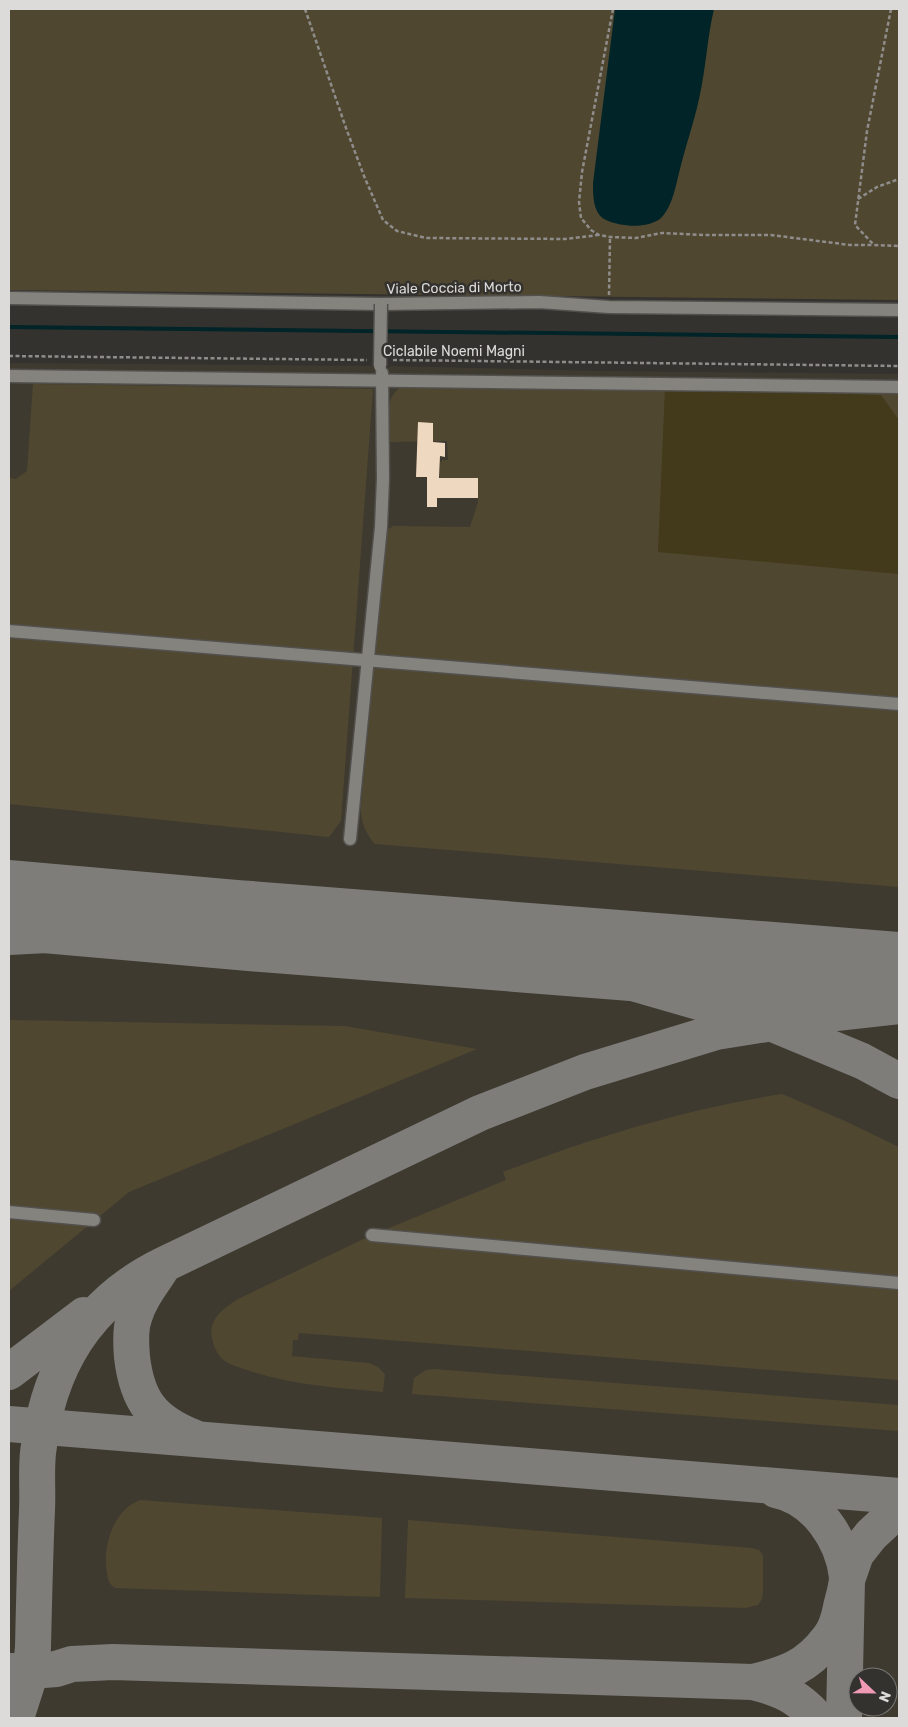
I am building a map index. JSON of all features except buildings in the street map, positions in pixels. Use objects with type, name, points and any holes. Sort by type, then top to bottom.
[{"type":"street","name":"Viale Coccia di Morto","points":[[9,298],[381,304],[539,302],[609,307],[899,310]]},
{"type":"street","points":[[350,839],[381,527],[383,381],[381,304]]},
{"type":"street","points":[[9,376],[899,387]]},
{"type":"street","points":[[9,631],[899,704]]},
{"type":"street","points":[[9,1212],[94,1220]]},
{"type":"street","points":[[372,1235],[899,1283]]},
{"type":"path","points":[[305,9],[364,176],[383,220],[397,230],[426,238],[565,239],[599,235],[636,238],[662,233],[771,235],[850,246],[899,246]]},
{"type":"path","points":[[599,235],[591,230],[581,218],[579,202],[582,172],[613,9]]},
{"type":"path","points":[[874,245],[855,225],[868,131],[891,9]]},
{"type":"path","points":[[858,199],[877,187],[899,179]]},
{"type":"path","points":[[609,307],[610,237]]},
{"type":"path","name":"Ciclabile Noemi Magni","points":[[9,356],[382,362],[899,366]]},
{"type":"shaded area","points":[[9,9],[899,9],[899,300],[9,290]]},
{"type":"shaded area","points":[[9,363],[377,366],[388,369],[390,366],[603,371],[899,374],[899,1718],[9,1718]]},
{"type":"shaded area","points":[[33,384],[373,389],[341,821],[329,837],[9,804],[9,478],[16,479],[27,471]]},
{"type":"shaded area","points":[[402,386],[899,391],[899,887],[375,844],[364,826],[361,816],[361,805],[387,530],[393,526],[470,527],[478,502],[478,482],[440,482],[440,462],[448,460],[447,441],[390,442],[389,404]]},
{"type":"shaded area","points":[[9,1020],[345,1026],[477,1049],[129,1192],[9,1291]]},
{"type":"shaded area","points":[[782,1094],[899,1147],[899,1380],[299,1333],[298,1340],[293,1340],[292,1356],[369,1363],[378,1367],[385,1374],[383,1392],[316,1385],[266,1376],[228,1363],[222,1359],[215,1347],[211,1331],[212,1325],[227,1306],[238,1299],[372,1235],[506,1180],[503,1172],[571,1147],[676,1116]]},
{"type":"shaded area","points":[[434,1369],[899,1405],[899,1431],[412,1394],[414,1378],[426,1370]]},
{"type":"shaded area","points":[[140,1500],[382,1518],[380,1597],[116,1588],[110,1584],[107,1576],[106,1552],[108,1541],[116,1521],[123,1512]]},
{"type":"shaded area","points":[[408,1520],[752,1548],[759,1550],[763,1555],[762,1599],[758,1605],[745,1608],[405,1598]]},
{"type":"sand","points":[[665,388],[881,395],[899,420],[899,574],[658,552]]},
{"type":"water","points":[[615,9],[714,9],[699,99],[674,195],[665,213],[656,222],[634,226],[606,220],[598,214],[594,199],[593,183]]},
{"type":"waterway","points":[[9,327],[899,337]]},
{"type":"taxiway","points":[[9,937],[237,925]]},
{"type":"taxiway","points":[[401,937],[629,982],[768,1022],[862,1061],[899,1081]]},
{"type":"taxiway","points":[[16,1718],[31,1671],[37,1460],[43,1422],[51,1393],[62,1365],[76,1340],[113,1297],[165,1264],[480,1113],[585,1072],[716,1032],[836,1013],[899,1006]]},
{"type":"taxiway","points":[[160,1271],[142,1299],[133,1322],[131,1342],[134,1372],[143,1397],[157,1416],[167,1424],[193,1437]]},
{"type":"taxiway","points":[[9,1372],[84,1315]]},
{"type":"taxiway","points":[[9,1424],[899,1496]]},
{"type":"taxiway","points":[[776,1490],[803,1502],[815,1511],[825,1523],[840,1549],[847,1581],[836,1624],[820,1649],[795,1668],[776,1676],[753,1682],[788,1694],[810,1710],[817,1718]]},
{"type":"taxiway","points":[[844,1718],[847,1580],[856,1554],[871,1535],[899,1512]]},
{"type":"taxiway","points":[[9,1671],[56,1669],[72,1664],[113,1662],[753,1682]]},
{"type":"runway","points":[[9,905],[237,925],[899,977]]}]
